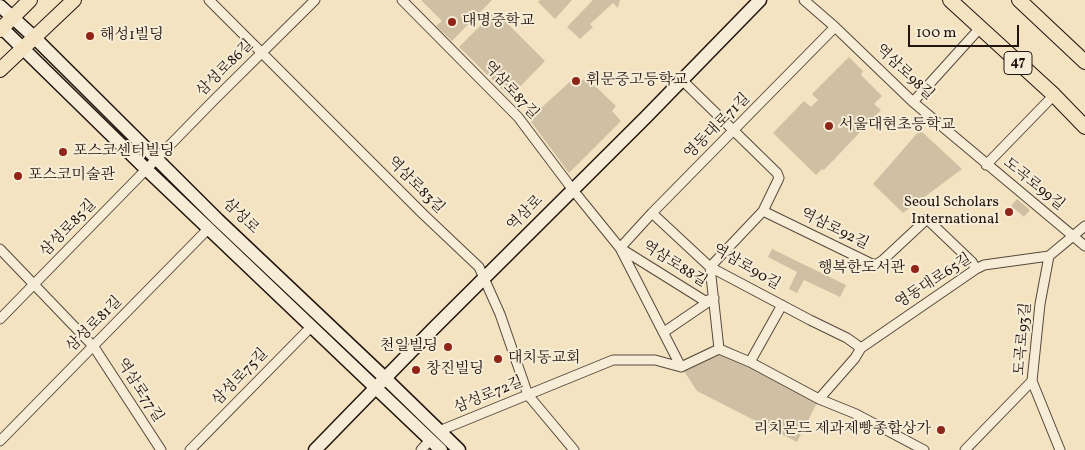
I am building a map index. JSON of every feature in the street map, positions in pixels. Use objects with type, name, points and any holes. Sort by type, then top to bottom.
[{"type":"main road","points":[[4,25],[30,0]]},
{"type":"main road","points":[[0,70],[74,0]]},
{"type":"main road","name":"역삼로","points":[[315,450],[760,0]]},
{"type":"main road","name":"47","points":[[950,0],[1054,95],[1085,127]]},
{"type":"main road","points":[[1019,0],[1085,62]]},
{"type":"main road","name":"삼성로","points":[[0,6],[4,25],[24,48],[146,169],[312,326],[375,389],[435,436],[459,450]]},
{"type":"main road","name":"삼성로","points":[[4,25],[34,37],[218,220],[385,378],[435,436],[441,450]]},
{"type":"street","name":"역삼로83길","points":[[209,0],[423,214],[479,267],[500,314],[528,395]]},
{"type":"street","name":"삼성로86길","points":[[157,158],[315,0]]},
{"type":"street","name":"역삼로87길","points":[[402,0],[511,109],[573,190]]},
{"type":"street","name":"역삼로98길","points":[[804,0],[913,102],[986,165]]},
{"type":"street","name":"영동대로71길","points":[[620,248],[835,27]]},
{"type":"street","points":[[913,102],[980,28]]},
{"type":"street","points":[[682,80],[777,173],[779,178],[763,211],[710,267],[719,349]]},
{"type":"street","points":[[986,165],[1054,95]]},
{"type":"street","name":"삼성로85길","points":[[0,319],[157,158]]},
{"type":"street","name":"도곡로99길","points":[[986,165],[1085,246]]},
{"type":"street","name":"역삼로88길","points":[[573,190],[620,248],[681,367]]},
{"type":"street","name":"역삼로92길","points":[[763,211],[872,264],[877,264],[883,260],[928,219],[972,262],[976,269]]},
{"type":"street","name":"역삼로90길","points":[[652,213],[710,267],[847,338],[861,348]]},
{"type":"street","name":"영동대로65길","points":[[819,399],[855,358],[861,348],[976,269],[984,265],[1049,256],[1085,226]]},
{"type":"street","name":"삼성로81길","points":[[0,441],[209,228]]},
{"type":"street","name":"역삼로88길","points":[[620,248],[705,301],[714,298]]},
{"type":"street","name":"역삼로77길","points":[[0,249],[94,347],[161,450]]},
{"type":"street","name":"도곡로93길","points":[[1049,256],[1040,304],[1032,381],[1060,450]]},
{"type":"street","name":"역삼로88길","points":[[664,332],[714,298]]},
{"type":"street","name":"역삼로90길","points":[[750,362],[782,305]]},
{"type":"street","name":"삼성로75길","points":[[190,450],[312,326]]},
{"type":"street","points":[[681,367],[719,349],[750,362],[819,399],[856,414],[924,450]]},
{"type":"street","name":"삼성로72길","points":[[435,436],[613,360],[655,360],[681,367]]},
{"type":"street","points":[[965,450],[1032,381]]},
{"type":"street","points":[[528,395],[574,450]]},
{"type":"street","points":[[421,450],[435,436]]},
{"type":"shaded area","name":"대명중학교","points":[[421,0],[492,0],[452,41],[436,26],[442,21]]},
{"type":"shaded area","points":[[540,0],[572,0],[555,19],[538,2]]},
{"type":"shaded area","points":[[593,0],[620,0],[618,8],[613,3],[590,24],[593,27],[580,39],[567,27]]},
{"type":"shaded area","points":[[495,11],[545,61],[510,97],[459,47]]},
{"type":"shaded area","points":[[849,57],[863,71],[861,75],[882,96],[874,104],[881,110],[824,170],[822,169],[816,175],[773,133],[804,101],[811,107],[818,100],[812,94]]},
{"type":"shaded area","points":[[574,78],[590,81],[616,106],[612,111],[621,121],[569,173],[529,119]]},
{"type":"shaded area","points":[[920,130],[962,169],[903,213],[873,184]]},
{"type":"shaded area","points":[[1017,199],[1030,210],[1024,217],[1011,206]]},
{"type":"shaded area","points":[[772,249],[846,285],[840,297],[804,280],[797,293],[789,289],[797,272],[768,257]]},
{"type":"shaded area","points":[[720,342],[821,395],[797,442],[697,391],[678,362]]},
{"type":"place","name":"대명중학교","points":[[452,22]]},
{"type":"place","name":"해성1빌딩","points":[[90,36]]},
{"type":"place","name":"휘문중고등학교","points":[[576,81]]},
{"type":"place","name":"서울대현초등학교","points":[[829,126]]},
{"type":"place","name":"포스코센터빌딩","points":[[63,152]]},
{"type":"place","name":"포스코미술관","points":[[18,176]]},
{"type":"place","name":"Seoul Scholars International","points":[[1009,212]]},
{"type":"place","name":"행복한도서관","points":[[915,269]]},
{"type":"place","name":"천일빌딩","points":[[448,347]]},
{"type":"place","name":"대치동교회","points":[[498,359]]},
{"type":"place","name":"창진빌딩","points":[[416,370]]},
{"type":"place","name":"리치몬드 제과제빵종합상가","points":[[941,430]]}]
